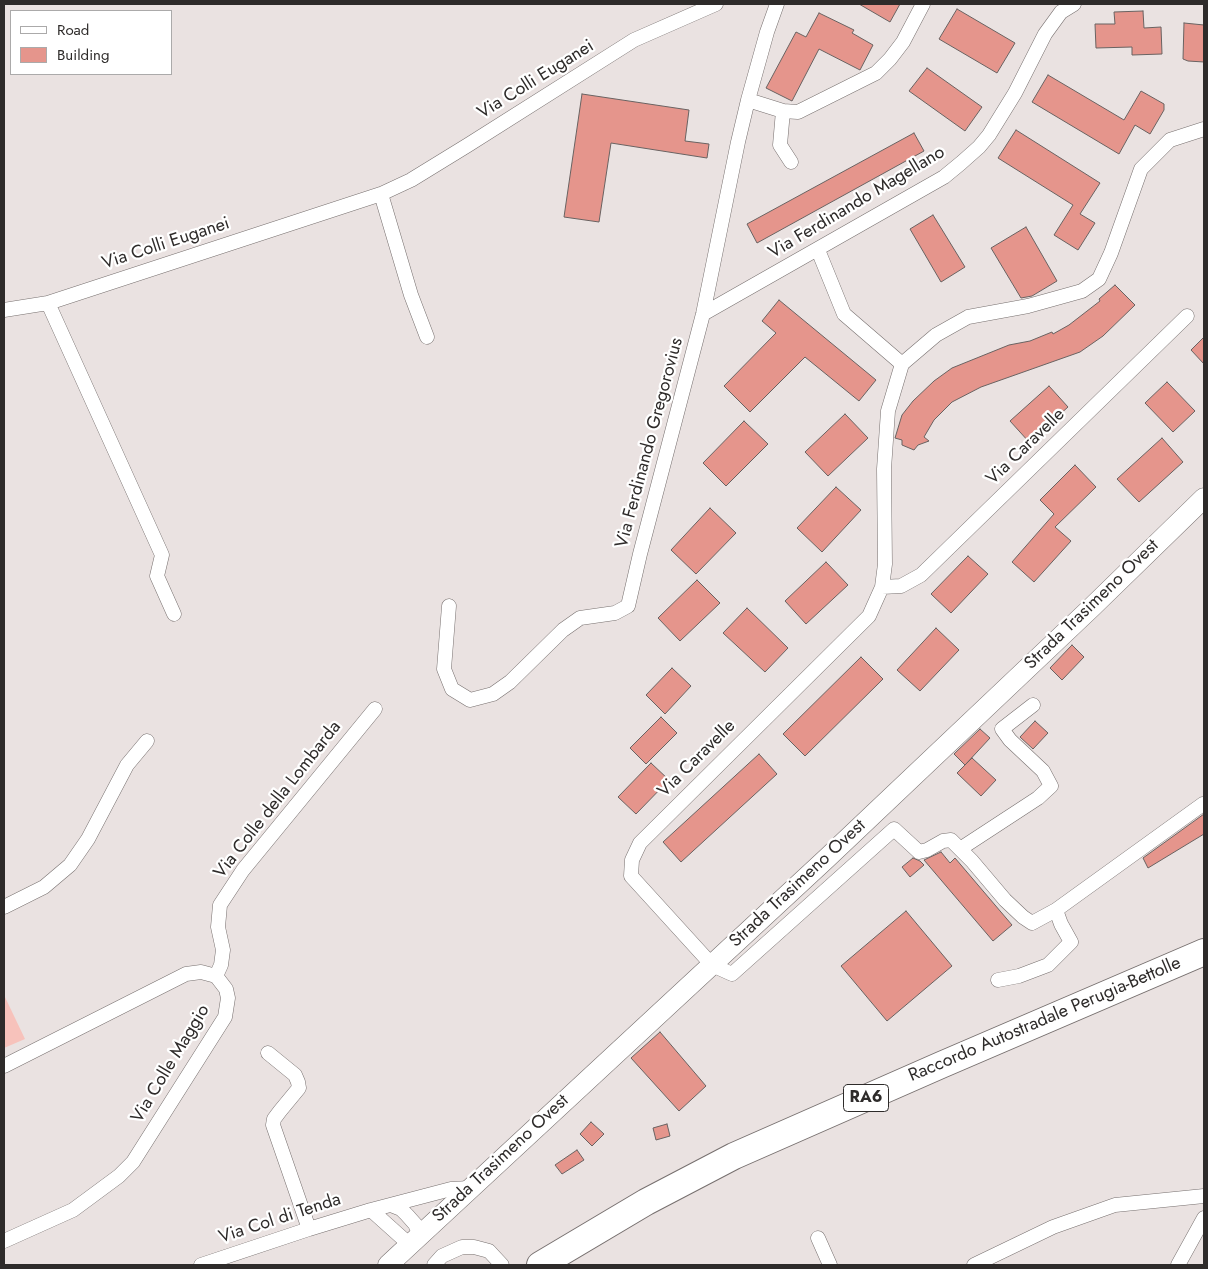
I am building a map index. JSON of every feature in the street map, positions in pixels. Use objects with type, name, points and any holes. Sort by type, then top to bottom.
[{"type":"highway","name":"Raccordo Autostradale Perugia-Bettolle","points":[[540,1265],[646,1202],[734,1156],[1204,952]]},
{"type":"highway","name":"RA6","points":[[569,1265],[655,1215],[743,1168],[1204,969]]},
{"type":"main road","name":"Strada Trasimeno Ovest","points":[[388,1265],[712,965],[1078,620],[1204,498]]},
{"type":"street","name":"Via Colli Euganei","points":[[4,310],[48,302],[380,194],[411,180],[634,40],[716,4]]},
{"type":"street","name":"Via Ferdinando Gregorovius","points":[[449,606],[444,669],[452,689],[470,700],[493,694],[510,682],[563,630],[580,618],[615,613],[628,606],[704,314],[748,100],[777,4]]},
{"type":"street","points":[[748,100],[783,111],[798,112],[876,72],[890,59],[903,42],[923,4]]},
{"type":"street","name":"Via Ferdinando Magellano","points":[[704,314],[944,177],[979,147],[989,135],[1015,93],[1045,34],[1061,12],[1074,4]]},
{"type":"street","points":[[783,111],[780,145],[791,162]]},
{"type":"street","points":[[818,250],[844,314],[902,364],[936,335],[968,317],[1028,306],[1082,291],[1099,279],[1111,253],[1141,169],[1170,140],[1204,129]]},
{"type":"street","points":[[380,194],[426,337]]},
{"type":"street","points":[[48,302],[162,556],[157,576],[174,614]]},
{"type":"street","name":"Via Caravelle","points":[[882,587],[901,586],[921,575],[1187,316]]},
{"type":"street","name":"Via Caravelle","points":[[712,965],[631,876],[632,860],[640,843],[646,836],[869,616],[882,587],[885,564],[884,469],[888,411],[902,364]]},
{"type":"street","points":[[960,850],[1038,798],[1051,786],[1043,771],[1010,740],[1002,729],[1033,705]]},
{"type":"street","name":"Via Colle della Lombarda","points":[[216,976],[221,965],[224,950],[218,927],[220,905],[243,870],[374,709]]},
{"type":"street","points":[[4,907],[44,887],[70,865],[88,840],[127,765],[147,741]]},
{"type":"street","points":[[712,965],[732,974],[894,829],[918,852],[927,850],[943,841],[951,840],[1024,918],[1032,923],[1056,910],[1203,804]]},
{"type":"street","points":[[998,980],[1019,976],[1048,965],[1071,942],[1056,910]]},
{"type":"street","points":[[4,1066],[186,974],[201,972],[216,976]]},
{"type":"street","name":"Via Colle Maggio","points":[[4,1241],[73,1210],[119,1176],[133,1162],[224,1017],[228,998],[226,989],[216,976]]},
{"type":"street","points":[[268,1053],[295,1075],[298,1082],[299,1088],[274,1119],[273,1125],[309,1228]]},
{"type":"street","name":"Via Col di Tenda","points":[[201,1265],[309,1228],[371,1210],[451,1189],[470,1188]]},
{"type":"street","points":[[974,1265],[1053,1227],[1115,1205],[1204,1196]]},
{"type":"street","points":[[391,1205],[401,1209],[415,1224],[415,1240]]},
{"type":"street","points":[[371,1210],[415,1240]]},
{"type":"street","points":[[1178,1265],[1204,1218]]},
{"type":"street","points":[[818,1238],[830,1265]]},
{"type":"street","points":[[434,1265],[442,1256],[462,1247],[474,1247],[489,1251],[501,1264]]},
{"type":"shaded area","points":[[4,995],[25,1039],[4,1048]]},
{"type":"building","points":[[859,4],[900,4],[890,22]]},
{"type":"building","points":[[957,9],[1015,43],[997,73],[939,39]]},
{"type":"building","points":[[1143,11],[1144,28],[1161,27],[1162,54],[1132,55],[1132,47],[1096,48],[1095,24],[1115,24],[1114,12]]},
{"type":"building","points":[[819,13],[854,30],[852,33],[873,45],[860,70],[819,49],[792,101],[766,88],[796,32],[806,37]]},
{"type":"building","points":[[1184,23],[1204,25],[1204,62],[1183,59]]},
{"type":"building","points":[[927,68],[982,107],[965,131],[909,91]]},
{"type":"building","points":[[1048,75],[1124,120],[1141,91],[1164,104],[1164,110],[1150,134],[1135,125],[1119,154],[1032,102]]},
{"type":"building","points":[[582,94],[689,110],[685,141],[709,144],[707,158],[611,143],[599,222],[564,217]]},
{"type":"building","points":[[1016,130],[1100,183],[1080,214],[1095,223],[1078,250],[1054,235],[1073,205],[998,158]]},
{"type":"building","points":[[914,133],[924,151],[757,243],[747,224]]},
{"type":"building","points":[[933,215],[965,267],[941,282],[910,229]]},
{"type":"building","points":[[1026,227],[1057,281],[1032,296],[1021,298],[991,248]]},
{"type":"building","points":[[1115,285],[1135,305],[1103,336],[1080,352],[981,387],[952,402],[934,420],[924,437],[929,441],[918,445],[914,450],[902,445],[902,440],[895,438],[902,415],[913,401],[934,381],[952,368],[1009,345],[1030,341],[1052,332],[1053,334],[1069,325],[1100,301],[1099,299]]},
{"type":"building","points":[[779,300],[876,380],[859,401],[805,357],[750,412],[724,386],[776,333],[762,321]]},
{"type":"building","points":[[1204,337],[1204,364],[1191,350]]},
{"type":"building","points":[[1167,382],[1195,411],[1173,432],[1145,403]]},
{"type":"building","points":[[1049,386],[1068,407],[1029,442],[1010,421]]},
{"type":"building","points":[[845,414],[868,438],[828,476],[805,452]]},
{"type":"building","points":[[744,421],[768,444],[726,486],[703,463]]},
{"type":"building","points":[[1162,438],[1183,462],[1139,502],[1117,479]]},
{"type":"building","points":[[1075,465],[1096,487],[1055,527],[1071,541],[1034,582],[1012,562],[1054,514],[1040,500]]},
{"type":"building","points":[[836,487],[861,510],[822,552],[797,528]]},
{"type":"building","points":[[710,508],[736,533],[696,574],[671,550]]},
{"type":"building","points":[[968,556],[988,574],[951,613],[931,594]]},
{"type":"building","points":[[826,562],[848,585],[806,624],[785,601]]},
{"type":"building","points":[[697,580],[720,603],[680,641],[658,618]]},
{"type":"building","points":[[747,608],[788,648],[765,672],[723,633]]},
{"type":"building","points":[[936,628],[959,650],[920,691],[897,670]]},
{"type":"building","points":[[1072,645],[1084,657],[1062,680],[1050,668]]},
{"type":"building","points":[[861,657],[883,679],[805,756],[783,734]]},
{"type":"building","points":[[672,668],[691,686],[665,714],[646,695]]},
{"type":"building","points":[[661,717],[677,733],[646,764],[630,748]]},
{"type":"building","points":[[1035,721],[1048,733],[1033,749],[1020,737]]},
{"type":"building","points":[[980,729],[990,738],[965,765],[954,754]]},
{"type":"building","points":[[759,754],[777,774],[681,862],[663,842]]},
{"type":"building","points":[[972,758],[996,780],[981,796],[957,773]]},
{"type":"building","points":[[651,763],[669,780],[636,814],[618,797]]},
{"type":"building","points":[[1204,814],[1204,834],[1148,868],[1143,858]]},
{"type":"building","points":[[941,852],[950,863],[955,858],[1012,925],[993,941],[924,860]]},
{"type":"building","points":[[913,858],[924,865],[910,877],[902,867]]},
{"type":"building","points":[[906,911],[952,966],[887,1021],[841,966]]},
{"type":"building","points":[[660,1032],[706,1086],[679,1111],[631,1058]]},
{"type":"building","points":[[591,1122],[604,1134],[592,1146],[580,1134]]},
{"type":"building","points":[[667,1124],[670,1136],[656,1140],[653,1128]]},
{"type":"building","points":[[577,1150],[584,1160],[562,1174],[555,1165]]}]
